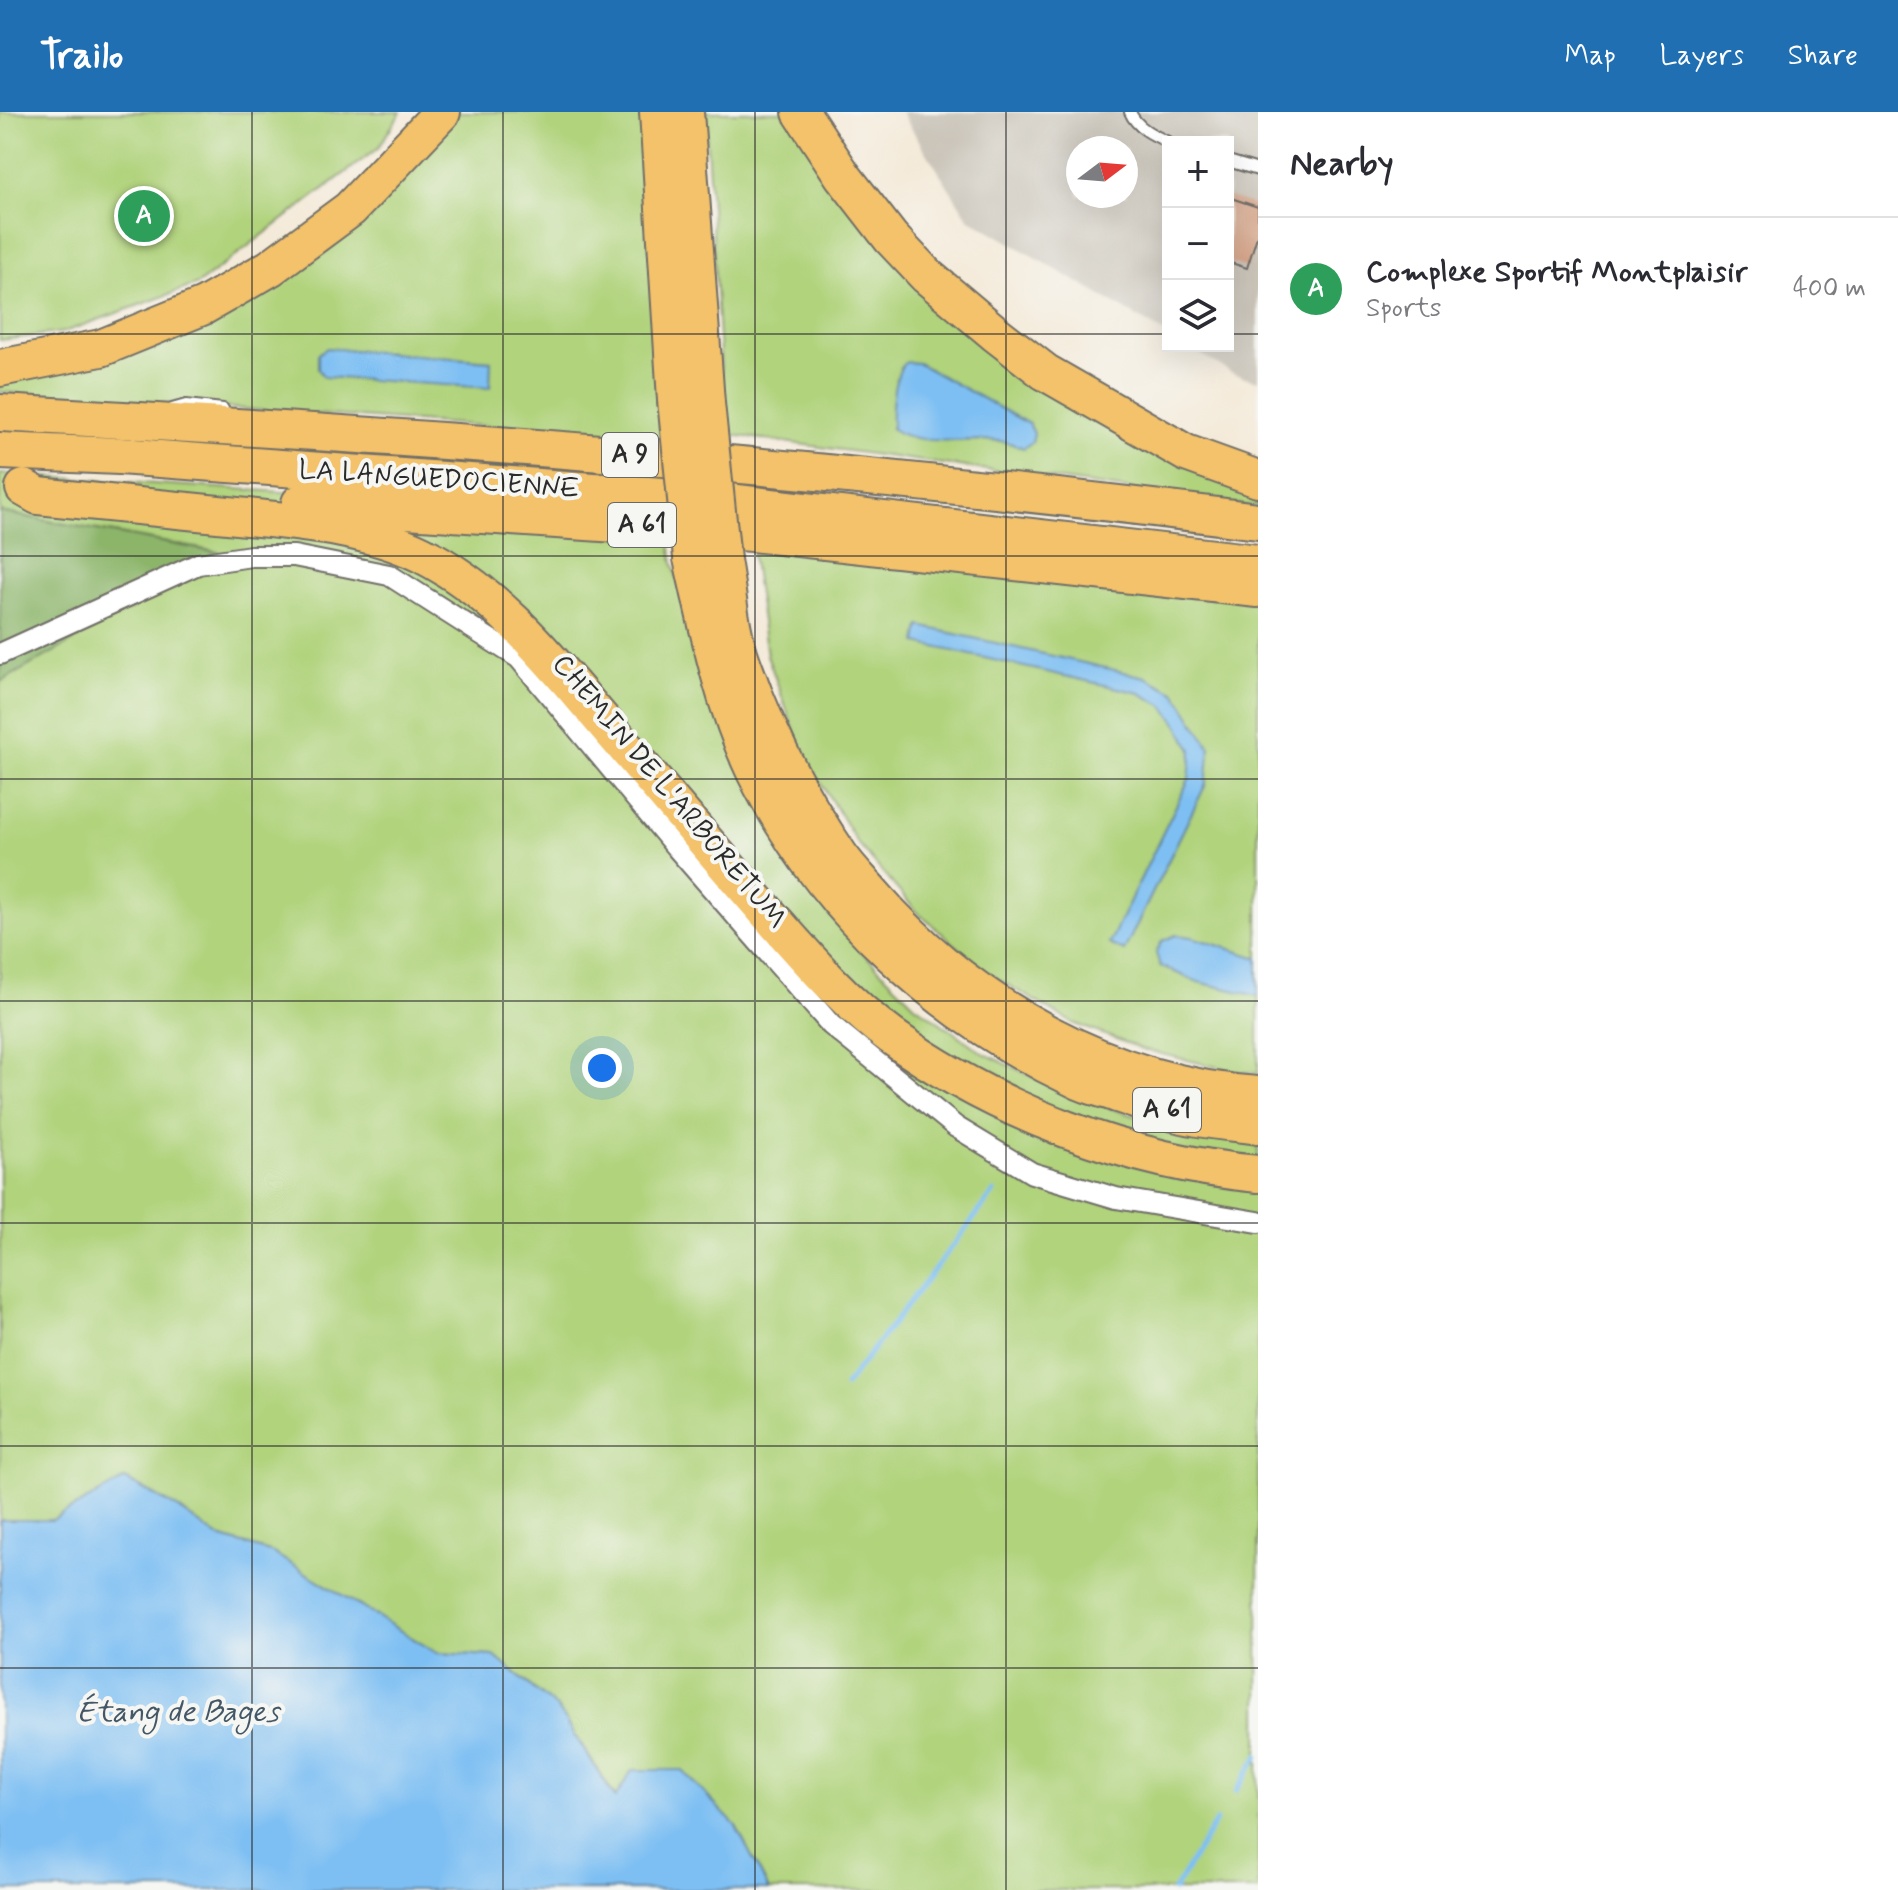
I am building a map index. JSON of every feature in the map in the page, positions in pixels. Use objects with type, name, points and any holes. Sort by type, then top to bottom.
[{"type":"highway","points":[[0,368],[101,348],[204,306],[270,268],[350,209],[442,112]]},
{"type":"highway","name":"A 61","points":[[658,112],[707,559],[731,713],[756,773],[786,825],[821,876],[869,934],[928,989],[993,1034],[1079,1081],[1176,1113],[1258,1126]]},
{"type":"highway","name":"A 61","points":[[685,112],[691,402]]},
{"type":"highway","points":[[801,112],[843,176],[891,238],[927,276],[996,334],[1045,372],[1186,453],[1258,479]]},
{"type":"highway","name":"LA LANGUEDOCIENNE","points":[[0,413],[137,421],[280,422],[765,466],[1103,501],[1258,521]]},
{"type":"highway","name":"LA LANGUEDOCIENNE","points":[[0,451],[119,456],[703,499],[1258,563]]},
{"type":"highway","points":[[12,487],[38,496],[312,524],[364,534],[420,554],[472,585],[530,638],[822,975],[890,1035],[966,1082],[1065,1130],[1166,1161],[1258,1174]]},
{"type":"highway","name":"A 61","points":[[12,487],[390,508],[752,533],[1258,589]]},
{"type":"highway","name":"A 61","points":[[707,559],[740,658],[783,762],[841,857],[902,927],[979,993],[1064,1043],[1138,1071],[1231,1093],[1258,1095]]},
{"type":"street","name":"CHEMIN DE L'ARBORETUM","points":[[0,654],[198,564],[251,556],[294,556],[389,575],[519,658],[676,847],[831,1025],[956,1127],[1032,1173],[1116,1198],[1258,1222]]},
{"type":"lane","points":[[1130,112],[1145,131],[1162,139]]},
{"type":"lane","points":[[1234,163],[1258,170]]},
{"type":"lane","points":[[137,421],[186,405],[241,410]]},
{"type":"shaded area","points":[[901,112],[1258,112],[1258,381],[1234,374],[1197,352],[1234,352],[1234,136],[1162,136],[1162,331],[968,218]]},
{"type":"green space","points":[[0,112],[401,112],[378,148],[198,284],[64,332],[0,340]]},
{"type":"green space","points":[[455,112],[642,112],[660,438],[0,392],[0,383],[208,315]]},
{"type":"green space","points":[[705,112],[785,112],[917,286],[1258,493],[1258,507],[725,434]]},
{"type":"green space","points":[[0,474],[501,506],[667,521],[673,563],[700,668],[802,882],[858,948],[915,1005],[983,1053],[1077,1098],[1174,1128],[1258,1144],[1258,1890],[769,1890],[736,1826],[616,1798],[558,1709],[494,1656],[437,1653],[273,1553],[216,1536],[176,1507],[125,1479],[52,1520],[0,1520],[0,682],[198,571],[234,555],[0,512]]},
{"type":"green space","points":[[0,512],[236,556],[198,571],[0,682]]},
{"type":"green space","points":[[749,534],[1258,601],[1258,1073],[1234,1071],[1145,1050],[1073,1023],[991,975],[917,912],[858,844],[802,752],[767,655]]},
{"type":"water","points":[[327,348],[491,361],[490,388],[324,377],[318,369],[318,354]]},
{"type":"water","points":[[907,362],[918,363],[1029,424],[1034,433],[1032,442],[1024,448],[1000,441],[929,440],[903,435],[892,429],[895,383]]},
{"type":"water","points":[[920,626],[1146,677],[1176,693],[1210,747],[1206,784],[1124,951],[1109,944],[1189,779],[1192,750],[1179,726],[1164,706],[1140,693],[917,643]]},
{"type":"water","points":[[1176,935],[1258,958],[1258,996],[1198,982],[1160,966],[1156,953],[1162,941]]},
{"type":"water","name":"Étang de Bages","points":[[125,1479],[176,1507],[216,1536],[273,1553],[437,1653],[494,1656],[558,1709],[615,1798],[632,1770],[682,1770],[736,1826],[769,1890],[0,1890],[0,1520],[52,1520]]},
{"type":"building","points":[[1234,199],[1258,207],[1258,233],[1247,268],[1234,264]]},
{"type":"waterway","points":[[845,1386],[994,1192]]},
{"type":"waterway","points":[[1236,1791],[1258,1756]]},
{"type":"waterway","points":[[1174,1890],[1216,1821]]},
{"type":"place","name":"Complexe Sportif Montplaisir","points":[[144,216]]}]
